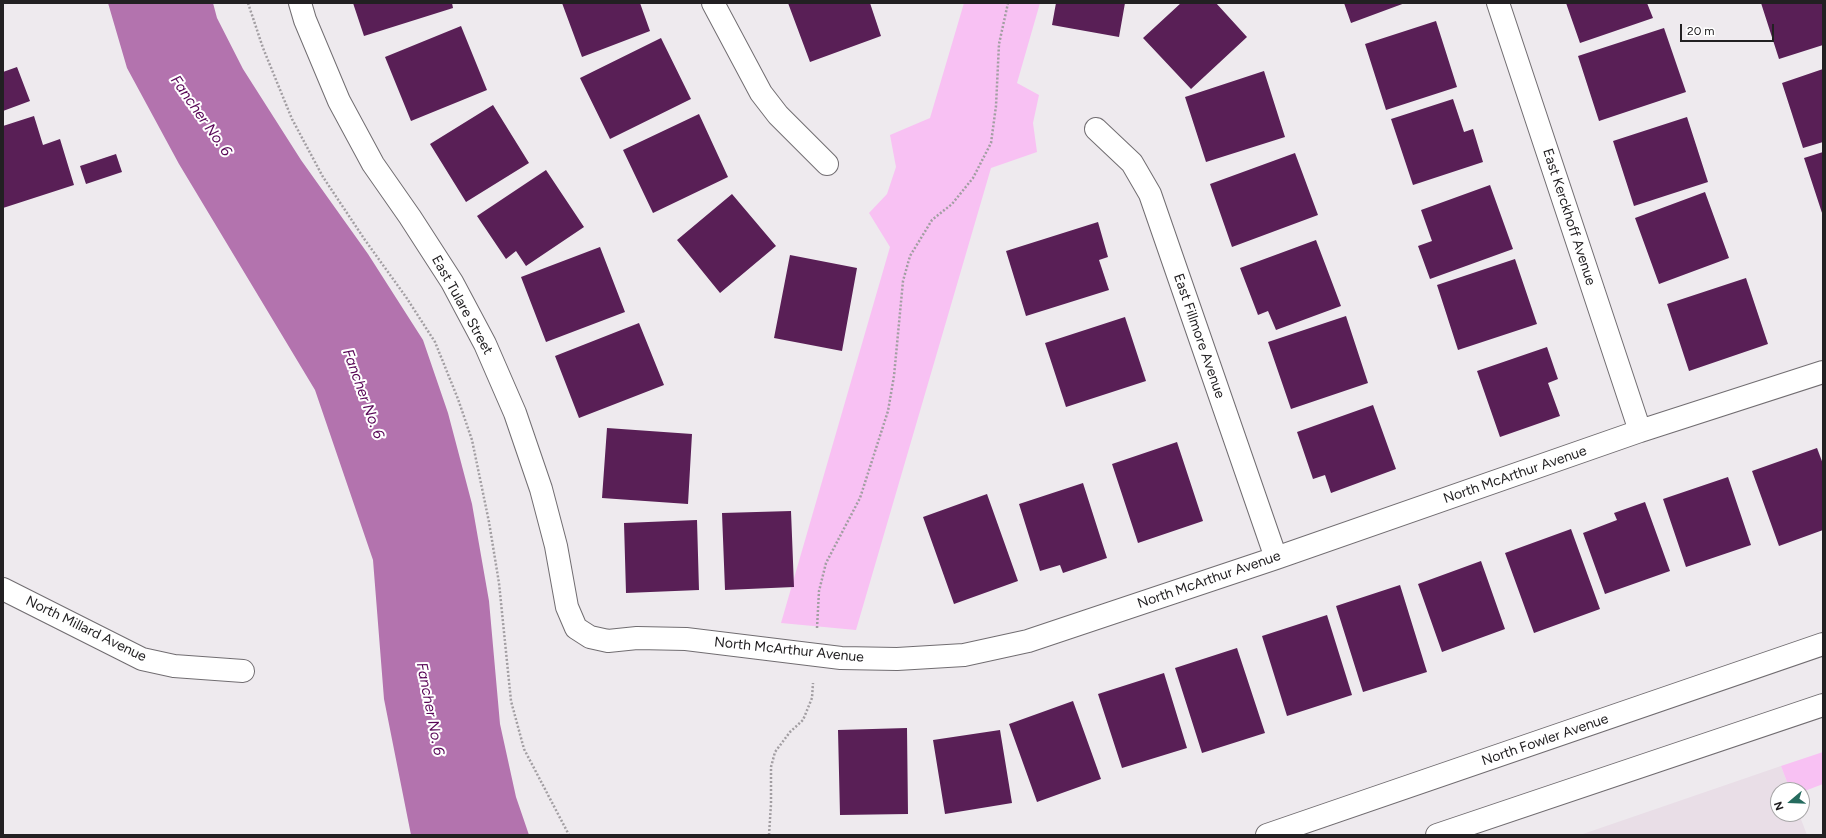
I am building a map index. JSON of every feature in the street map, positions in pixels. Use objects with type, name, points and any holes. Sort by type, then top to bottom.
[{"type":"street","name":"East Tulare Street","points":[[300,3],[305,20],[342,108],[373,164],[410,217],[452,282],[485,344],[515,413],[541,489],[556,546],[567,607],[576,628]]},
{"type":"street","points":[[713,3],[761,93],[778,115],[827,164]]},
{"type":"street","name":"East Kerckhoff Avenue","points":[[1498,3],[1640,431]]},
{"type":"street","name":"East Fillmore Avenue","points":[[1096,129],[1132,163],[1150,194],[1276,558]]},
{"type":"street","name":"North McArthur Avenue","points":[[576,628],[590,637],[608,641],[637,638],[686,639],[841,658],[897,659],[964,655],[1028,641],[1276,558],[1640,431],[1823,372]]},
{"type":"street","name":"North Millard Avenue","points":[[3,589],[142,658],[174,666],[243,671]]},
{"type":"street","name":"North Fowler Avenue","points":[[1266,835],[1823,644]]},
{"type":"street","points":[[1437,835],[1823,706]]},
{"type":"path","points":[[248,3],[263,48],[292,119],[323,177],[365,240],[406,296],[435,342],[458,398],[472,440],[490,522],[499,582],[511,701],[524,749],[569,835]]},
{"type":"path","points":[[817,626],[819,591],[826,563],[860,498],[888,411],[894,376],[904,281],[910,256],[932,220],[952,204],[973,178],[992,143],[996,106],[999,44],[1008,3]]},
{"type":"path","points":[[769,835],[772,804],[771,767],[775,752],[790,732],[803,720],[812,698],[813,686]]},
{"type":"shaded area","points":[[964,3],[1040,3],[1017,83],[1039,95],[1033,123],[1037,152],[991,168],[856,630],[781,623],[890,247],[869,213],[887,194],[896,167],[890,135],[930,118]]},
{"type":"shaded area","points":[[1823,752],[1823,784],[1810,789],[1810,782],[1787,782],[1781,766]]},
{"type":"shaded area","points":[[1781,766],[1787,782],[1770,782],[1770,822],[1802,822],[1807,835],[1580,835]]},
{"type":"water","name":"Fancher No. 6","points":[[108,3],[213,3],[217,18],[243,69],[301,160],[368,254],[423,340],[448,413],[472,504],[489,601],[500,724],[516,797],[529,835],[411,835],[384,699],[373,560],[315,390],[179,164],[127,68]]},
{"type":"building","points":[[353,3],[452,3],[453,8],[364,36]]},
{"type":"building","points":[[562,3],[640,3],[650,31],[582,57]]},
{"type":"building","points":[[788,3],[870,3],[881,36],[810,62]]},
{"type":"building","points":[[1056,3],[1125,3],[1119,37],[1052,25]]},
{"type":"building","points":[[1181,3],[1216,3],[1247,37],[1191,89],[1143,38]]},
{"type":"building","points":[[1344,3],[1405,3],[1351,23]]},
{"type":"building","points":[[1566,3],[1647,3],[1653,18],[1580,43]]},
{"type":"building","points":[[1761,3],[1823,3],[1823,45],[1779,59]]},
{"type":"building","points":[[1436,21],[1457,87],[1386,110],[1365,44]]},
{"type":"building","points":[[461,26],[487,90],[411,121],[385,57]]},
{"type":"building","points":[[1664,28],[1686,92],[1599,121],[1578,56]]},
{"type":"building","points":[[661,38],[691,99],[610,139],[580,78]]},
{"type":"building","points":[[17,67],[30,101],[3,111],[3,72]]},
{"type":"building","points":[[1823,69],[1823,142],[1803,148],[1782,83]]},
{"type":"building","points":[[1264,71],[1285,137],[1206,162],[1185,97]]},
{"type":"building","points":[[1453,99],[1464,132],[1473,129],[1483,162],[1413,185],[1391,119]]},
{"type":"building","points":[[493,105],[529,163],[466,202],[430,144]]},
{"type":"building","points":[[699,114],[728,177],[653,213],[623,150]]},
{"type":"building","points":[[34,116],[43,145],[60,139],[74,185],[3,208],[3,126]]},
{"type":"building","points":[[1687,117],[1708,182],[1634,206],[1613,141]]},
{"type":"building","points":[[1823,152],[1823,216],[1804,158]]},
{"type":"building","points":[[1295,153],[1318,215],[1232,247],[1210,184]]},
{"type":"building","points":[[116,154],[122,172],[86,184],[80,166]]},
{"type":"building","points":[[546,170],[584,227],[526,266],[516,251],[506,259],[477,216]]},
{"type":"building","points":[[1490,185],[1513,249],[1430,279],[1418,246],[1432,241],[1421,210]]},
{"type":"building","points":[[1705,192],[1729,258],[1659,284],[1635,218]]},
{"type":"building","points":[[732,194],[776,246],[720,293],[677,240]]},
{"type":"building","points":[[1098,222],[1108,257],[1099,260],[1109,290],[1026,316],[1006,251]]},
{"type":"building","points":[[1316,240],[1341,306],[1276,330],[1268,311],[1258,315],[1240,268]]},
{"type":"building","points":[[600,247],[625,312],[546,342],[521,277]]},
{"type":"building","points":[[790,255],[857,268],[842,351],[774,338]]},
{"type":"building","points":[[1515,259],[1537,324],[1458,350],[1437,285]]},
{"type":"building","points":[[1746,278],[1768,344],[1689,371],[1667,304]]},
{"type":"building","points":[[1346,316],[1368,383],[1291,409],[1268,342]]},
{"type":"building","points":[[1125,317],[1146,381],[1066,407],[1045,343]]},
{"type":"building","points":[[639,323],[664,385],[579,418],[555,356]]},
{"type":"building","points":[[1547,347],[1558,379],[1548,383],[1560,416],[1500,437],[1477,371]]},
{"type":"building","points":[[1373,405],[1396,469],[1331,493],[1325,475],[1313,479],[1297,432]]},
{"type":"building","points":[[607,428],[692,434],[688,504],[602,498]]},
{"type":"building","points":[[1177,442],[1203,521],[1138,543],[1112,464]]},
{"type":"building","points":[[1817,448],[1823,464],[1823,530],[1779,546],[1752,471]]},
{"type":"building","points":[[1728,477],[1751,545],[1686,567],[1663,499]]},
{"type":"building","points":[[1083,483],[1107,558],[1063,573],[1060,565],[1040,571],[1019,504]]},
{"type":"building","points":[[987,494],[1018,581],[954,604],[923,517]]},
{"type":"building","points":[[1645,502],[1670,571],[1605,594],[1583,533],[1617,520],[1614,513]]},
{"type":"building","points":[[791,511],[794,587],[725,590],[722,513]]},
{"type":"building","points":[[697,520],[699,590],[626,593],[624,523]]},
{"type":"building","points":[[1571,529],[1600,609],[1534,633],[1505,553]]},
{"type":"building","points":[[1481,561],[1505,629],[1442,652],[1418,584]]},
{"type":"building","points":[[1400,585],[1427,672],[1363,692],[1336,606]]},
{"type":"building","points":[[1327,615],[1352,695],[1287,716],[1262,636]]},
{"type":"building","points":[[1237,648],[1265,733],[1202,753],[1175,668]]},
{"type":"building","points":[[1164,673],[1187,748],[1122,768],[1098,694]]},
{"type":"building","points":[[1073,701],[1101,779],[1037,802],[1009,724]]},
{"type":"building","points":[[907,728],[908,814],[840,815],[838,730]]},
{"type":"building","points":[[1000,730],[1012,803],[945,814],[933,740]]}]
